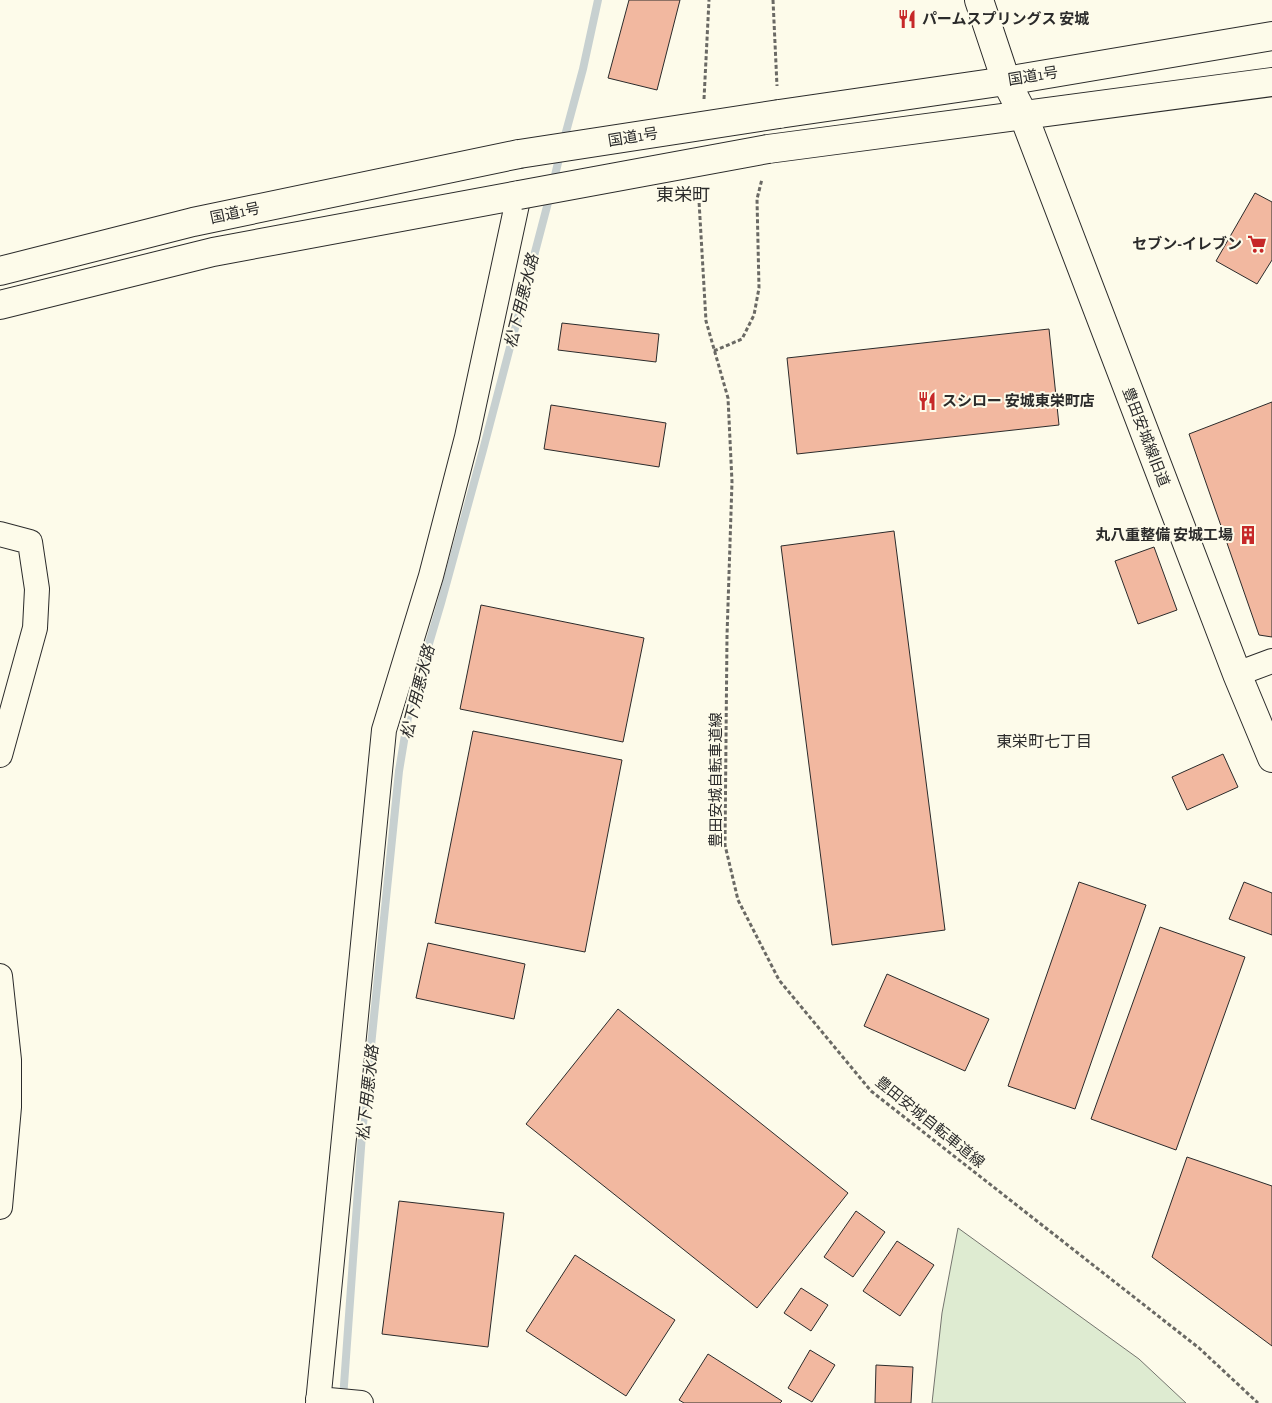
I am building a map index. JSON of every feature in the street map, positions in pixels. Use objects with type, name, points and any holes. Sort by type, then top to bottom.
[{"type":"main road","name":"豊田安城線旧道","points":[[979,0],[1006,81],[1023,114],[1237,674],[1272,758]]},
{"type":"main road","name":"国道1号","points":[[0,271],[192,222],[520,154],[1006,81],[1272,36]]},
{"type":"main road","points":[[0,305],[213,252],[768,149],[1272,82]]},
{"type":"street","points":[[360,1403],[330,1401],[384,730],[431,576],[467,437],[520,195]]},
{"type":"street","points":[[0,534],[30,542],[37,589],[35,628],[0,755]]},
{"type":"street","points":[[1237,674],[1272,661]]},
{"type":"street","points":[[0,976],[9,1060],[9,1107],[0,1207]]},
{"type":"path","points":[[773,0],[779,114]]},
{"type":"path","points":[[714,352],[742,339],[754,315],[759,288],[757,199],[768,149]]},
{"type":"path","name":"豊田安城自転車道線","points":[[698,201],[706,322],[728,398],[732,482],[727,636],[725,845],[738,900],[779,980],[871,1091],[1199,1348],[1258,1403]]},
{"type":"green space","points":[[958,1228],[1139,1359],[1186,1403],[932,1403],[942,1313]]},
{"type":"building","points":[[629,0],[680,0],[657,90],[608,78]]},
{"type":"building","points":[[1255,193],[1272,202],[1272,260],[1257,284],[1216,261]]},
{"type":"building","points":[[562,323],[659,334],[656,362],[558,350]]},
{"type":"building","points":[[1049,329],[1059,425],[797,454],[787,358]]},
{"type":"building","name":"丸八重整備 安城工場","points":[[1272,402],[1272,637],[1259,635],[1189,434]]},
{"type":"building","points":[[551,405],[666,423],[659,467],[544,449]]},
{"type":"building","points":[[894,531],[945,930],[832,945],[781,546]]},
{"type":"building","points":[[1154,547],[1177,610],[1138,624],[1115,561]]},
{"type":"building","points":[[481,605],[644,638],[623,742],[460,709]]},
{"type":"building","points":[[473,731],[622,760],[585,952],[435,923]]},
{"type":"building","points":[[1223,754],[1238,787],[1187,810],[1172,777]]},
{"type":"building","points":[[1079,882],[1146,905],[1075,1109],[1008,1086]]},
{"type":"building","points":[[1244,882],[1272,893],[1272,935],[1229,919]]},
{"type":"building","points":[[1160,927],[1245,957],[1176,1150],[1091,1119]]},
{"type":"building","points":[[428,943],[525,964],[514,1019],[416,998]]},
{"type":"building","points":[[887,974],[989,1019],[965,1071],[864,1026]]},
{"type":"building","points":[[618,1009],[848,1193],[757,1308],[526,1124]]},
{"type":"building","points":[[1187,1157],[1272,1186],[1272,1346],[1152,1257]]},
{"type":"building","points":[[399,1201],[504,1213],[488,1347],[382,1334]]},
{"type":"building","points":[[856,1211],[885,1232],[853,1277],[824,1257]]},
{"type":"building","points":[[897,1241],[934,1265],[900,1316],[863,1291]]},
{"type":"building","points":[[575,1255],[675,1320],[626,1396],[526,1331]]},
{"type":"building","points":[[801,1288],[828,1305],[811,1331],[784,1313]]},
{"type":"building","points":[[810,1350],[835,1365],[812,1402],[788,1388]]},
{"type":"building","points":[[708,1354],[782,1401],[780,1403],[684,1403],[679,1400]]},
{"type":"building","points":[[876,1365],[913,1367],[911,1403],[875,1403]]},
{"type":"waterway","name":"松下用悪水路","points":[[563,143],[583,69],[598,0]]},
{"type":"waterway","name":"松下用悪水路","points":[[553,184],[560,154]]},
{"type":"waterway","name":"松下用悪水路","points":[[343,1399],[362,1134],[399,771],[409,711],[483,450],[550,195]]},
{"type":"place","name":"パームスプリングス 安城","points":[[907,19]]},
{"type":"place","name":"セブン-イレブン","points":[[1257,244]]},
{"type":"place","name":"スシロー 安城東栄町店","points":[[927,401]]},
{"type":"place","name":"丸八重整備 安城工場","points":[[1248,535]]},
{"type":"district","name":"東栄町","points":[[683,195]]},
{"type":"district","name":"東栄町七丁目","points":[[1044,741]]}]
